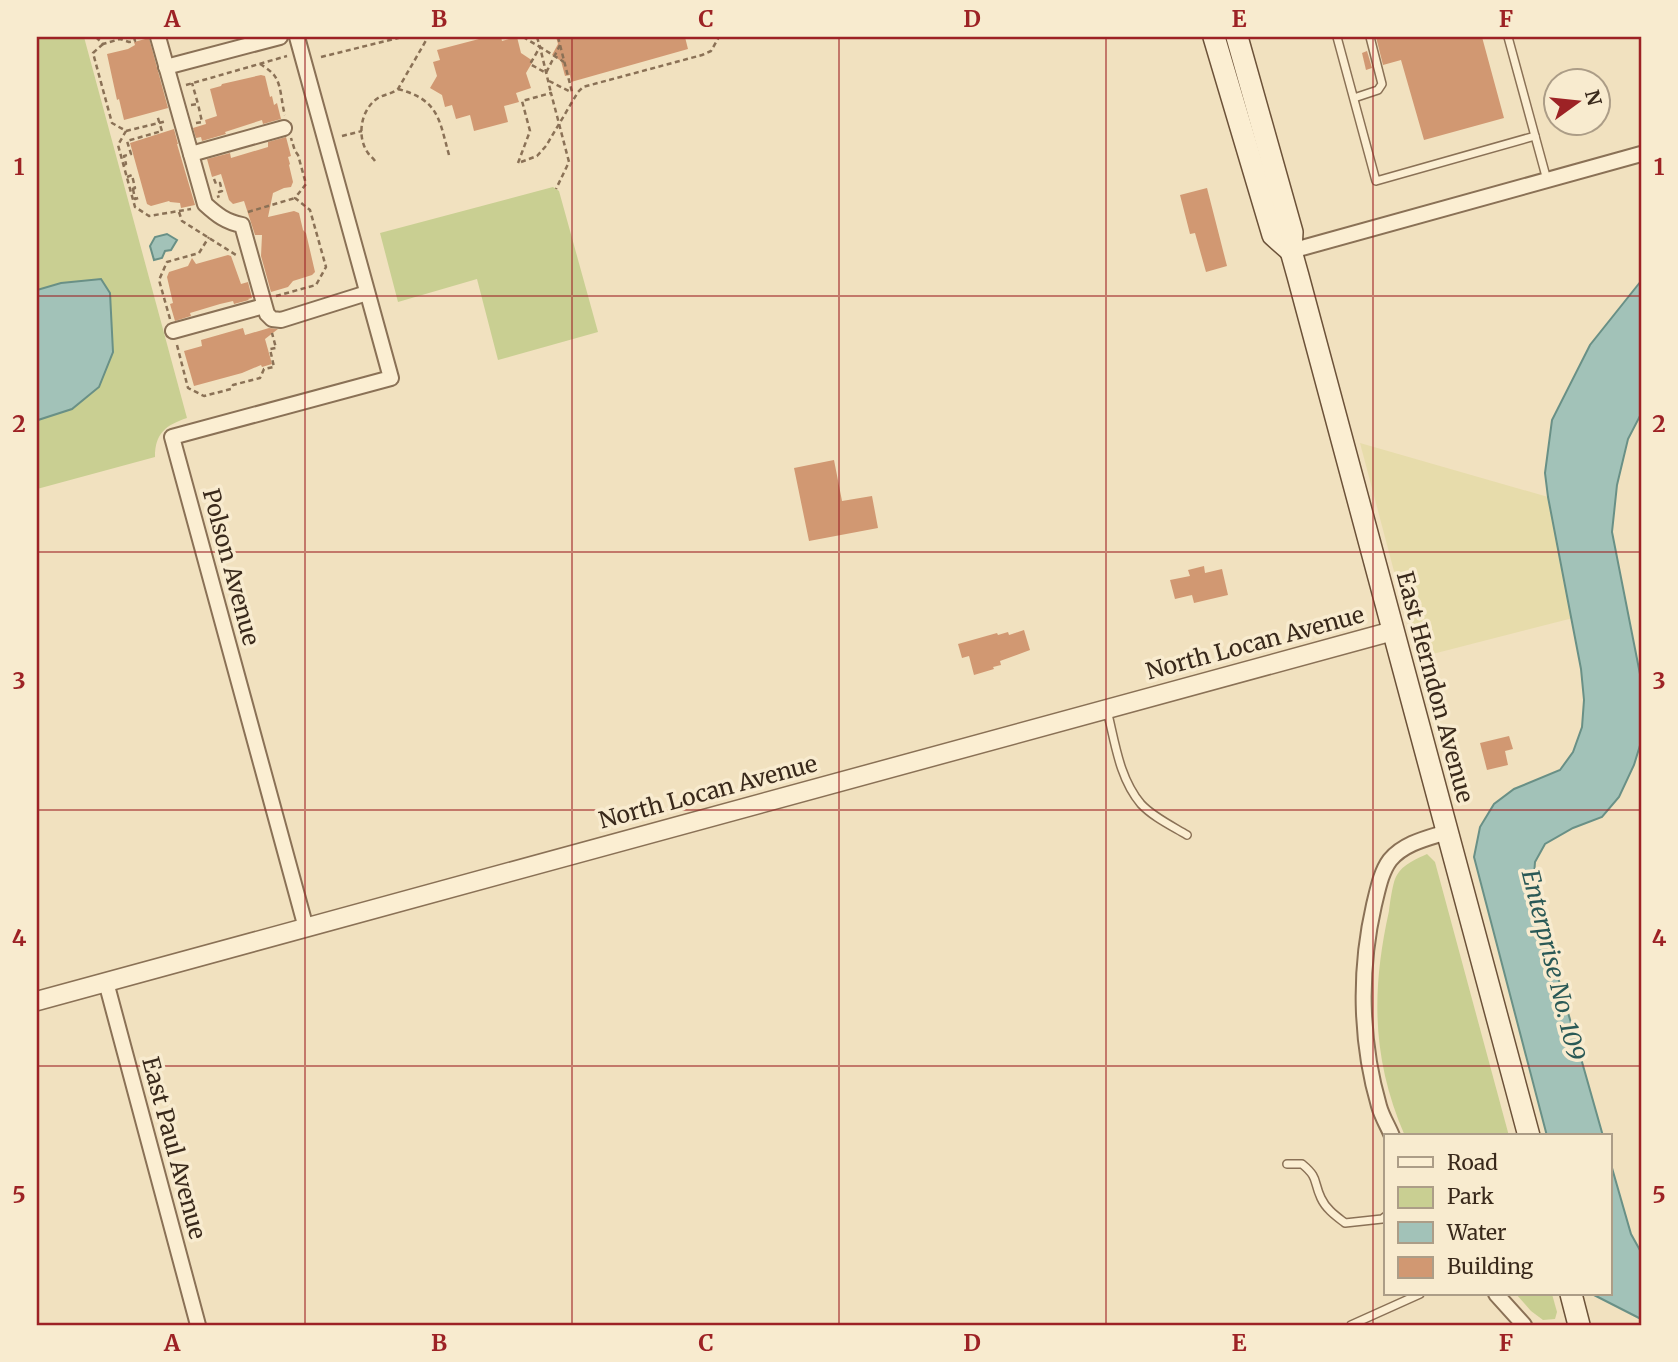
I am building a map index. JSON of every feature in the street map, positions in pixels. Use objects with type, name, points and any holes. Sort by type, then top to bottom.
[{"type":"main road","points":[[1214,37],[1273,236],[1291,251]]},
{"type":"main road","points":[[1237,37],[1292,232],[1291,251]]},
{"type":"main road","name":"East Herndon Avenue","points":[[1291,251],[1527,1134]]},
{"type":"main road","points":[[1572,1296],[1579,1325]]},
{"type":"street","points":[[158,37],[166,67],[187,121],[191,154],[205,204],[220,218],[242,225],[268,302],[267,314],[272,319],[281,320],[368,293],[298,37]]},
{"type":"street","points":[[166,67],[280,37]]},
{"type":"street","points":[[191,154],[286,124]]},
{"type":"street","points":[[1291,251],[1641,154]]},
{"type":"street","name":"Polson Avenue","points":[[306,928],[172,437],[391,378],[368,293]]},
{"type":"street","points":[[173,331],[268,302]]},
{"type":"street","name":"North Locan Avenue","points":[[37,1001],[1393,631]]},
{"type":"street","points":[[1391,1134],[1380,1107],[1366,1045],[1363,983],[1369,925],[1383,872],[1390,860],[1401,849],[1447,831]]},
{"type":"street","name":"East Paul Avenue","points":[[106,982],[198,1325]]},
{"type":"street","points":[[1498,1296],[1524,1325]]},
{"type":"lane","points":[[1337,37],[1376,181],[1535,136]]},
{"type":"lane","points":[[1354,98],[1374,92],[1382,84],[1370,37]]},
{"type":"lane","points":[[1508,37],[1547,180]]},
{"type":"lane","points":[[1106,710],[1122,770],[1132,790],[1152,813],[1187,835]]},
{"type":"lane","points":[[1287,1164],[1303,1164],[1314,1173],[1321,1199],[1332,1213],[1345,1223],[1384,1218]]},
{"type":"lane","points":[[1351,1325],[1416,1296]]},
{"type":"path","points":[[96,37],[103,44]]},
{"type":"path","points":[[134,37],[135,41],[120,39],[103,44],[93,53],[111,122],[126,131],[160,123],[202,122],[198,104]]},
{"type":"path","points":[[321,57],[402,37]]},
{"type":"path","points":[[376,161],[367,153],[362,139],[364,116],[379,98],[398,89],[428,37]]},
{"type":"path","points":[[523,37],[564,62]]},
{"type":"path","points":[[537,37],[569,162],[556,188]]},
{"type":"path","points":[[558,37],[572,92]]},
{"type":"path","points":[[551,93],[522,101],[530,131],[519,162],[537,156],[547,146],[583,87],[702,55],[711,51],[719,37]]},
{"type":"path","points":[[546,73],[560,45]]},
{"type":"path","points":[[540,47],[530,64],[546,73]]},
{"type":"path","points":[[186,85],[288,56]]},
{"type":"path","points":[[240,214],[295,198],[306,184],[286,124],[276,76],[260,64]]},
{"type":"path","points":[[548,80],[577,95]]},
{"type":"path","points":[[398,89],[423,98],[431,107],[439,120],[449,155]]},
{"type":"path","points":[[124,165],[124,156],[131,154],[127,141],[162,131],[158,115]]},
{"type":"path","points":[[126,131],[118,145],[135,199],[141,197]]},
{"type":"path","points":[[342,136],[362,131]]},
{"type":"path","points":[[211,180],[215,179],[216,184],[220,183],[222,191],[216,199]]},
{"type":"path","points":[[131,189],[135,207],[149,216],[196,208]]},
{"type":"path","points":[[268,302],[316,285],[326,267],[310,210],[295,198]]},
{"type":"path","points":[[179,212],[182,220],[239,256]]},
{"type":"path","points":[[209,237],[199,253],[167,262],[159,280],[188,388],[204,396],[260,377],[264,369],[274,367],[270,349],[276,348],[272,331],[268,330]]},
{"type":"shaded area","points":[[1360,443],[1548,497],[1573,618],[1417,658]]},
{"type":"green space","points":[[37,37],[84,37],[187,418],[163,431],[157,442],[155,457],[37,489]]},
{"type":"green space","points":[[553,187],[559,191],[598,332],[498,360],[477,279],[398,302],[380,233]]},
{"type":"green space","points":[[1427,854],[1435,862],[1508,1134],[1404,1134],[1394,1108],[1381,1053],[1377,998],[1392,892],[1399,871]]},
{"type":"green space","points":[[1518,1296],[1553,1296],[1557,1312],[1555,1319],[1543,1320]]},
{"type":"water","points":[[167,234],[177,240],[171,250],[165,251],[162,258],[154,260],[150,246],[155,237]]},
{"type":"water","points":[[101,279],[110,293],[113,352],[99,387],[72,409],[38,420],[37,290],[61,283]]},
{"type":"water","name":"Enterprise No. 109","points":[[1641,281],[1641,414],[1628,439],[1617,485],[1612,532],[1641,679],[1641,742],[1619,797],[1602,817],[1573,828],[1545,844],[1535,862],[1533,889],[1602,1134],[1546,1134],[1474,857],[1480,827],[1494,804],[1514,789],[1560,770],[1573,752],[1582,727],[1584,700],[1581,669],[1545,473],[1552,420],[1590,345]]},
{"type":"water","points":[[1612,1168],[1631,1234],[1641,1252],[1641,1319],[1596,1296],[1612,1296]]},
{"type":"building","points":[[480,37],[501,37],[502,41],[517,37],[521,53],[533,61],[526,73],[531,88],[516,93],[519,102],[504,106],[508,122],[474,131],[470,115],[456,119],[452,105],[445,107],[442,95],[430,88],[437,76],[433,62],[440,60],[437,50]]},
{"type":"building","points":[[556,37],[685,37],[688,49],[571,82],[570,75],[565,76],[561,61],[552,55],[558,44]]},
{"type":"building","points":[[1376,37],[1482,37],[1504,118],[1424,140],[1401,60],[1383,65]]},
{"type":"building","points":[[149,38],[168,108],[124,120],[107,54],[128,49],[135,45],[134,42]]},
{"type":"building","points":[[1367,51],[1372,68],[1366,70],[1362,53]]},
{"type":"building","points":[[265,76],[270,97],[272,96],[274,105],[277,103],[281,119],[263,124],[262,120],[202,141],[201,137],[196,138],[193,128],[206,124],[205,120],[217,116],[210,89]]},
{"type":"building","points":[[174,129],[195,205],[181,208],[180,203],[169,201],[151,206],[147,204],[130,143]]},
{"type":"building","points":[[286,137],[293,182],[291,187],[273,193],[268,217],[294,211],[299,213],[315,272],[293,281],[288,287],[271,292],[261,256],[262,235],[255,235],[244,201],[233,204],[229,200],[221,174],[212,177],[207,159],[230,153],[231,158],[268,147],[268,142]]},
{"type":"building","points":[[1207,188],[1227,266],[1206,272],[1195,233],[1190,234],[1180,195]]},
{"type":"building","points":[[231,256],[241,284],[248,282],[252,298],[234,304],[233,301],[220,304],[190,313],[191,316],[175,321],[170,304],[173,303],[167,277],[169,272],[188,266],[192,258],[196,264]]},
{"type":"building","points":[[243,328],[245,335],[269,328],[278,329],[265,339],[272,364],[194,386],[184,351],[202,346],[201,340]]},
{"type":"building","points":[[834,460],[842,501],[872,496],[878,528],[809,541],[794,468]]},
{"type":"building","points":[[1204,566],[1205,573],[1222,569],[1228,595],[1194,603],[1192,595],[1175,599],[1170,580],[1190,576],[1188,570]]},
{"type":"building","points":[[1024,630],[1030,650],[1000,661],[1001,665],[993,667],[994,669],[974,675],[969,656],[962,658],[958,644],[997,633],[1008,632],[1009,635]]},
{"type":"building","points":[[1509,736],[1513,749],[1505,751],[1508,765],[1487,770],[1480,743]]}]
